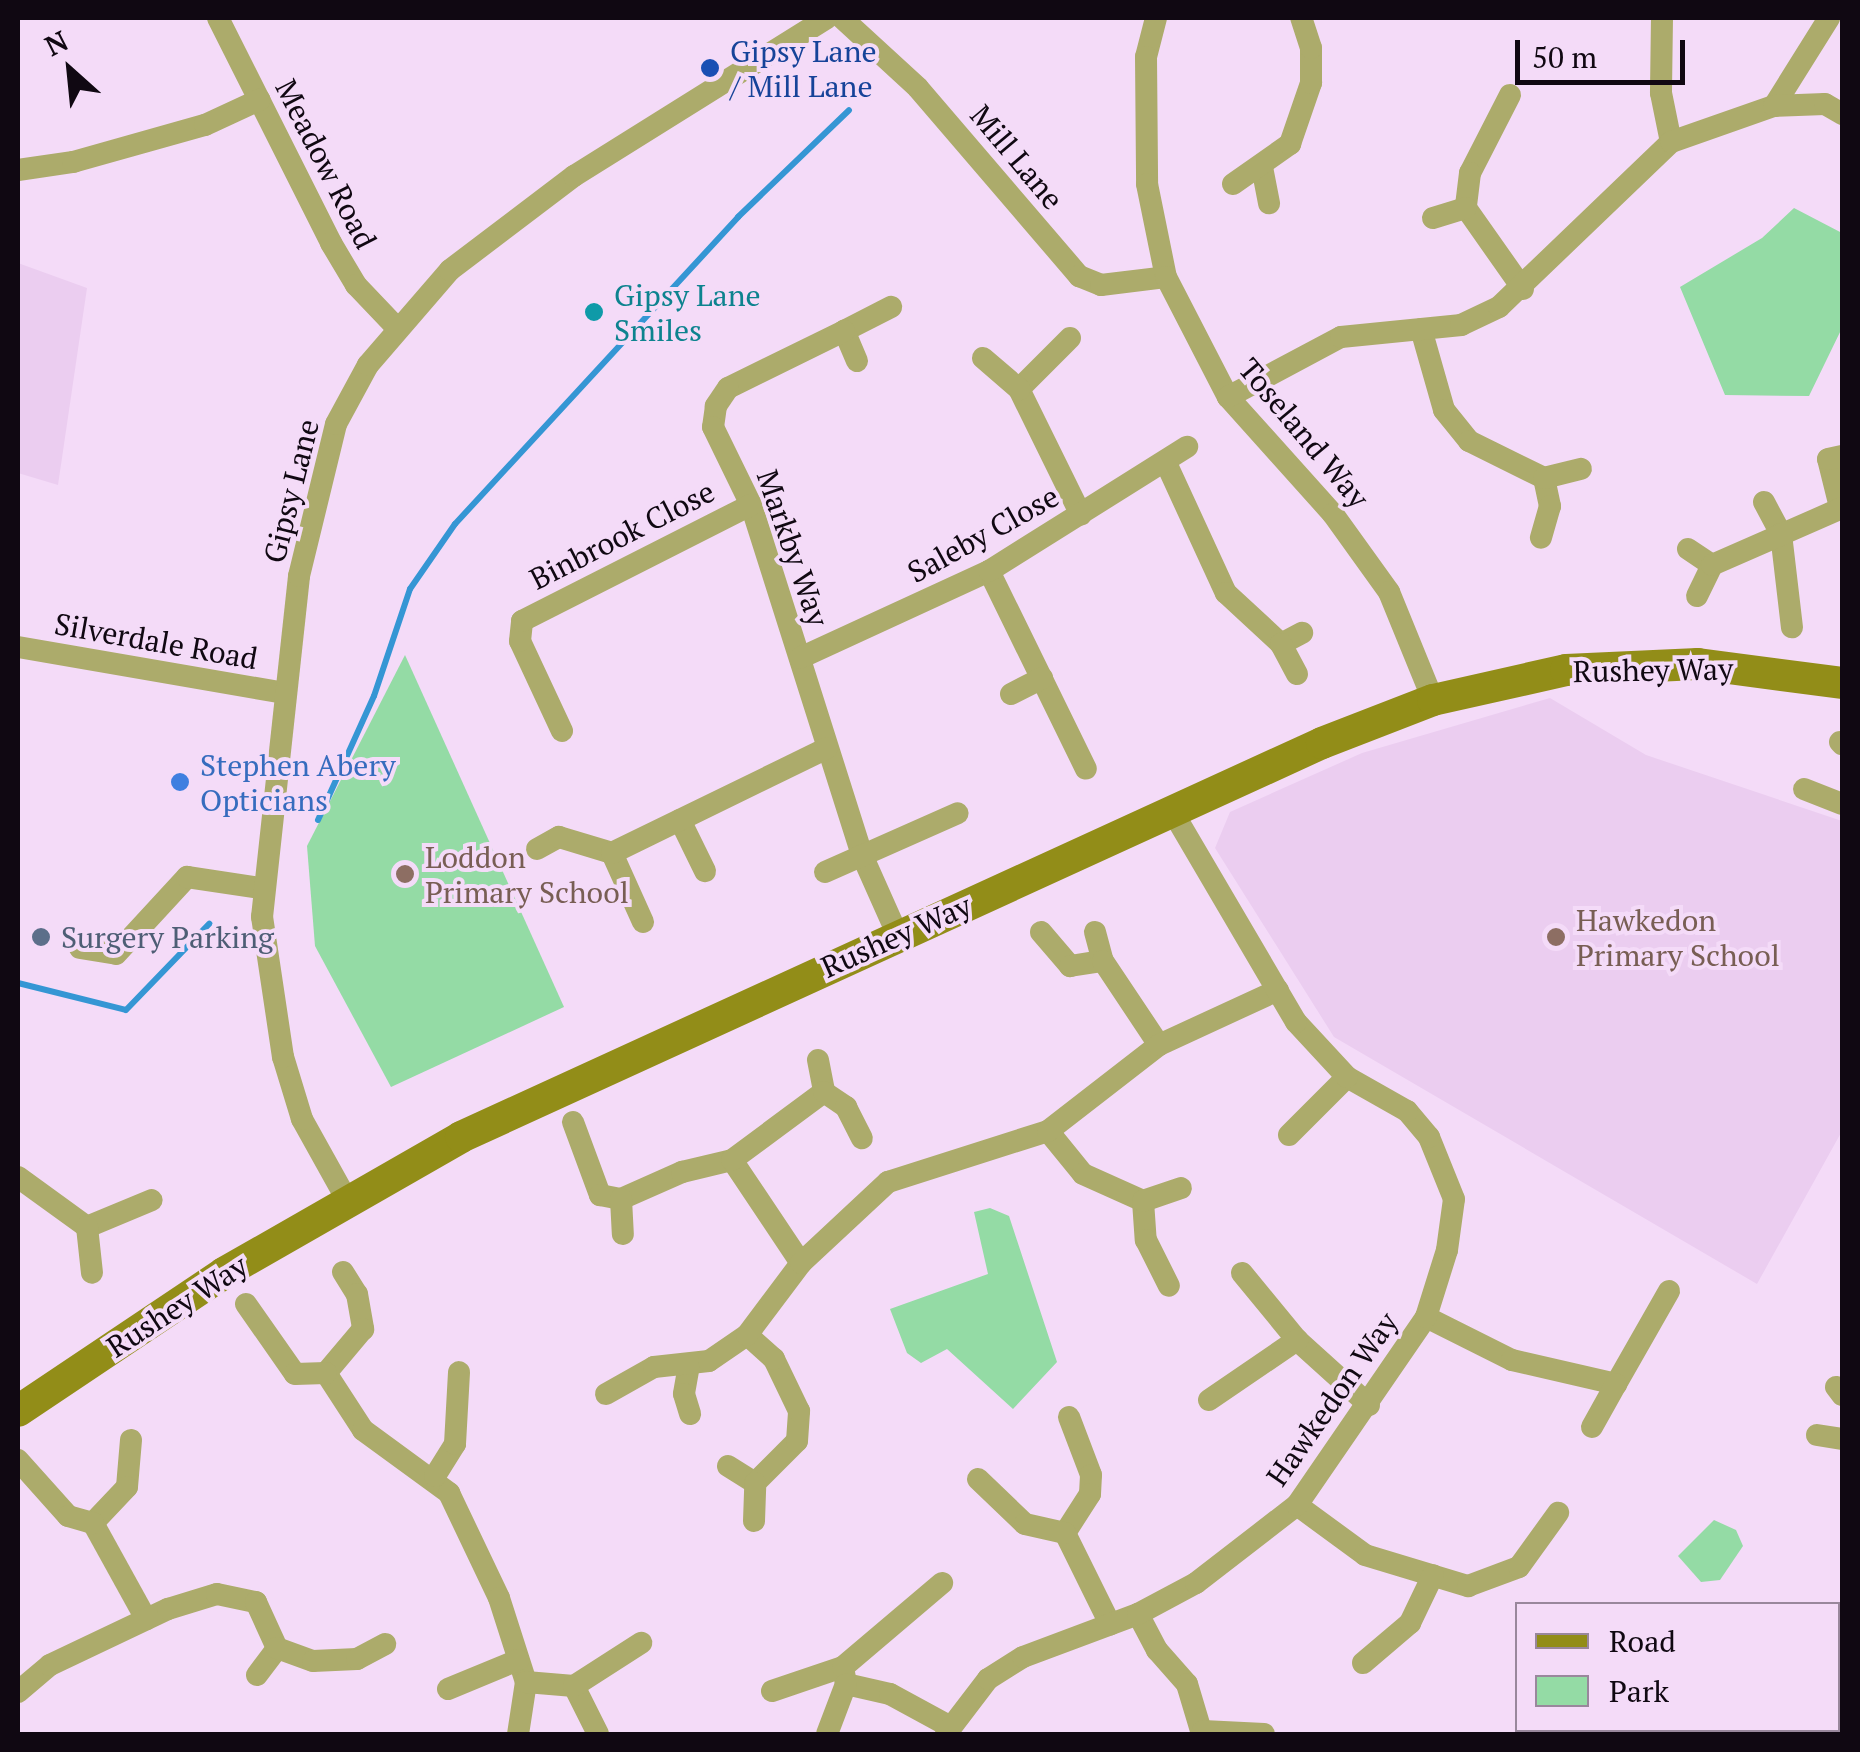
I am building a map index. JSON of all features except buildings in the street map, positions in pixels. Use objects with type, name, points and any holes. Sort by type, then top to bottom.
[{"type":"street","name":"Meadow Road","points":[[218,18],[331,244],[396,327]]},
{"type":"street","name":"Gipsy Lane","points":[[347,1200],[302,1119],[283,1057],[261,888],[299,576],[336,424],[396,327],[450,270],[534,204],[827,18]]},
{"type":"street","name":"Mill Lane","points":[[842,18],[918,88],[1079,276],[1101,285],[1166,277]]},
{"type":"street","name":"Toseland Way","points":[[1156,18],[1146,57],[1147,184],[1166,277],[1228,397],[1359,546],[1389,592],[1434,700]]},
{"type":"street","points":[[1233,184],[1290,144],[1311,82],[1312,48],[1301,18]]},
{"type":"street","points":[[1671,142],[1661,93],[1661,21],[1684,18]]},
{"type":"street","points":[[1774,106],[1829,18]]},
{"type":"street","points":[[1510,94],[1470,173],[1466,208],[1523,288]]},
{"type":"street","points":[[18,170],[72,162],[186,130],[259,100]]},
{"type":"street","points":[[1228,397],[1341,337],[1461,325],[1523,288],[1619,186],[1671,142],[1774,106],[1825,104],[1842,114]]},
{"type":"street","points":[[1262,167],[1269,202]]},
{"type":"street","points":[[1434,218],[1466,208]]},
{"type":"street","name":"Markby Way","points":[[891,307],[720,396],[714,427],[750,505],[862,856],[898,936]]},
{"type":"street","points":[[1421,329],[1444,410],[1469,441],[1544,478],[1581,469]]},
{"type":"street","points":[[844,331],[857,361]]},
{"type":"street","points":[[1019,388],[1070,338]]},
{"type":"street","points":[[983,358],[1019,388],[1081,515]]},
{"type":"street","name":"Saleby Close","points":[[800,658],[989,571],[1167,465],[1187,447]]},
{"type":"street","points":[[1697,596],[1712,565],[1841,508],[1828,459],[1842,456]]},
{"type":"street","points":[[1167,465],[1226,594],[1281,644],[1297,674]]},
{"type":"street","points":[[1541,538],[1550,506],[1544,478]]},
{"type":"street","points":[[1764,502],[1781,534],[1792,627]]},
{"type":"street","name":"Binbrook Close","points":[[562,731],[520,642],[522,621],[750,505]]},
{"type":"street","points":[[1688,548],[1712,565]]},
{"type":"street","points":[[989,571],[1086,769]]},
{"type":"street","points":[[1281,644],[1302,633]]},
{"type":"street","name":"Silverdale Road","points":[[18,648],[284,693]]},
{"type":"street","name":"Rushey Way","points":[[18,1410],[224,1273],[347,1200],[530,1102],[1171,808],[1434,700],[1526,677],[1634,665],[1756,669],[1842,683]]},
{"type":"street","points":[[1010,694],[1042,678]]},
{"type":"street","points":[[538,849],[559,838],[612,854],[828,748]]},
{"type":"street","points":[[1804,789],[1842,804]]},
{"type":"street","name":"Hawkedon Way","points":[[947,1730],[988,1679],[1023,1656],[1138,1614],[1196,1583],[1297,1505],[1426,1317],[1454,1200],[1446,1171],[1407,1111],[1347,1078],[1296,1022],[1171,808]]},
{"type":"street","points":[[826,872],[958,812]]},
{"type":"street","points":[[680,820],[705,870]]},
{"type":"street","points":[[612,854],[644,922]]},
{"type":"street","points":[[80,948],[116,954],[187,877],[261,888]]},
{"type":"street","points":[[1041,932],[1070,966],[1103,961]]},
{"type":"street","points":[[1095,932],[1103,961],[1159,1045]]},
{"type":"street","points":[[606,1394],[654,1366],[708,1361],[747,1335],[801,1262],[888,1182],[1048,1131],[1159,1045],[1278,990]]},
{"type":"street","points":[[818,1060],[824,1092],[846,1108],[862,1138]]},
{"type":"street","points":[[1289,1135],[1347,1078]]},
{"type":"street","points":[[573,1122],[600,1195],[622,1199],[682,1172],[732,1160],[824,1092]]},
{"type":"street","points":[[1048,1131],[1083,1174],[1143,1202],[1181,1188]]},
{"type":"street","points":[[732,1160],[801,1262]]},
{"type":"street","points":[[18,1177],[87,1226],[92,1273]]},
{"type":"street","points":[[622,1199],[623,1234]]},
{"type":"street","points":[[87,1226],[152,1200]]},
{"type":"street","points":[[1143,1202],[1146,1240],[1169,1286]]},
{"type":"street","points":[[246,1304],[295,1374],[326,1373],[363,1329],[357,1294],[343,1272]]},
{"type":"street","points":[[1242,1273],[1297,1340],[1369,1405]]},
{"type":"street","points":[[1592,1428],[1668,1291]]},
{"type":"street","points":[[1426,1317],[1512,1360],[1616,1384]]},
{"type":"street","points":[[747,1335],[774,1359],[799,1411],[798,1442],[755,1482],[754,1521]]},
{"type":"street","points":[[1209,1400],[1297,1340]]},
{"type":"street","points":[[689,1365],[684,1394],[690,1414]]},
{"type":"street","points":[[435,1476],[455,1444],[459,1372]]},
{"type":"street","points":[[326,1373],[363,1430],[435,1476],[499,1598],[522,1671],[518,1734]]},
{"type":"street","points":[[1065,1533],[1090,1494],[1091,1474],[1069,1417]]},
{"type":"street","points":[[1817,1435],[1842,1439]]},
{"type":"street","points":[[92,1522],[127,1487],[132,1440]]},
{"type":"street","points":[[18,1460],[68,1516],[92,1522],[146,1619]]},
{"type":"street","points":[[728,1466],[755,1482]]},
{"type":"street","points":[[978,1478],[1024,1524],[1065,1533]]},
{"type":"street","points":[[1297,1505],[1365,1554],[1468,1586],[1519,1567],[1558,1513]]},
{"type":"street","points":[[1065,1533],[1110,1624]]},
{"type":"street","points":[[1363,1664],[1410,1623],[1432,1576]]},
{"type":"street","points":[[772,1691],[844,1675],[942,1583]]},
{"type":"street","points":[[18,1692],[50,1665],[146,1619],[217,1594],[256,1602],[276,1648],[313,1661],[356,1659],[385,1644]]},
{"type":"street","points":[[1138,1614],[1157,1650],[1187,1684],[1203,1733],[1264,1734]]},
{"type":"street","points":[[574,1686],[641,1643]]},
{"type":"street","points":[[256,1676],[276,1648]]},
{"type":"street","points":[[824,1651],[844,1675],[890,1694],[947,1730]]},
{"type":"street","points":[[448,1688],[522,1671],[574,1686],[598,1734]]},
{"type":"street","points":[[827,1734],[844,1675]]},
{"type":"shaded area","points":[[18,263],[87,288],[58,485],[18,473]]},
{"type":"shaded area","name":"Hawkedon Primary School","points":[[1550,698],[1646,755],[1842,821],[1842,1131],[1757,1284],[1334,1037],[1215,848],[1230,812],[1362,753]]},
{"type":"green space","points":[[1794,208],[1842,233],[1842,328],[1809,396],[1725,395],[1680,287],[1762,238]]},
{"type":"green space","name":"Loddon Primary School","points":[[405,655],[564,1007],[391,1087],[315,946],[307,846]]},
{"type":"green space","points":[[990,1208],[1009,1216],[1057,1362],[1013,1409],[947,1349],[921,1363],[907,1353],[890,1309],[988,1274],[974,1212]]},
{"type":"green space","points":[[1714,1520],[1736,1530],[1743,1546],[1720,1580],[1701,1582],[1678,1556]]},
{"type":"waterway","points":[[318,820],[374,696],[410,589],[455,524],[738,217],[849,110]]},
{"type":"waterway","points":[[18,983],[126,1010],[209,924]]},
{"type":"place","name":"Gipsy Lane / Mill Lane","points":[[710,68]]},
{"type":"place","name":"Gipsy Lane Smiles","points":[[594,312]]},
{"type":"place","name":"Stephen Abery Opticians","points":[[180,782]]},
{"type":"place","name":"Loddon Primary School","points":[[405,874]]},
{"type":"place","name":"Surgery Parking","points":[[41,937]]},
{"type":"place","name":"Hawkedon Primary School","points":[[1556,937]]}]
